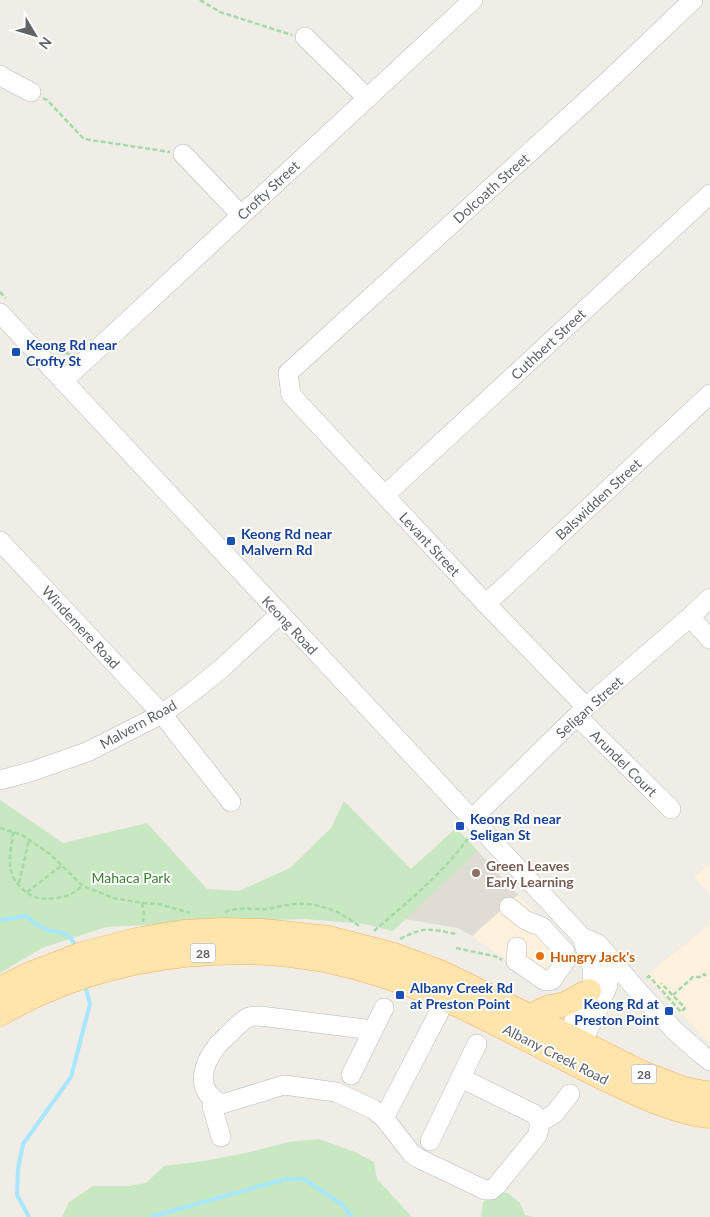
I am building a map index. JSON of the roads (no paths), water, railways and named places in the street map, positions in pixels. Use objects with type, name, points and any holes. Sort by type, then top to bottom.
[{"type":"main road","name":"Albany Creek Road","points":[[0,989],[28,975],[68,971],[106,958],[141,939],[183,932],[263,931],[334,962],[402,982],[570,1049],[621,1063],[665,1083],[710,1094]]},
{"type":"main road","name":"Albany Creek Road","points":[[298,945],[329,938],[406,959],[456,980],[530,1016],[570,1049],[623,1088],[685,1112],[710,1116]]},
{"type":"main road","name":"Albany Creek Road","points":[[0,1014],[32,997],[68,971]]},
{"type":"main road","points":[[530,1016],[550,1007],[569,1002],[597,981]]},
{"type":"street","name":"Crofty Street","points":[[63,381],[473,0]]},
{"type":"street","name":"Dolcoath Street","points":[[288,373],[609,80],[693,0]]},
{"type":"street","points":[[306,36],[367,98]]},
{"type":"street","points":[[0,75],[31,92]]},
{"type":"street","points":[[183,154],[241,215]]},
{"type":"street","name":"Cuthbert Street","points":[[385,495],[710,194]]},
{"type":"street","name":"Keong Road","points":[[3,306],[63,381],[582,937],[598,944],[640,986],[676,1032],[710,1061]]},
{"type":"street","name":"Levant Street","points":[[288,373],[291,395],[486,604],[581,712]]},
{"type":"street","name":"Balswidden Street","points":[[486,604],[710,394]]},
{"type":"street","name":"Windemere Road","points":[[0,541],[162,714],[231,802]]},
{"type":"street","name":"Seligan Street","points":[[472,819],[581,712],[710,598]]},
{"type":"street","name":"Malvern Road","points":[[0,780],[33,772],[87,752],[162,714],[220,669],[280,614]]},
{"type":"street","points":[[690,617],[710,639]]},
{"type":"street","name":"Arundel Court","points":[[581,712],[671,809]]},
{"type":"street","points":[[509,907],[525,920],[542,927],[562,948],[566,960],[552,980],[545,982],[516,961],[517,947]]},
{"type":"street","name":"Keong Road","points":[[582,937],[586,954],[597,981],[627,982],[640,986]]},
{"type":"street","points":[[570,1049],[597,981],[609,967],[603,951]]},
{"type":"street","points":[[384,1118],[446,999]]},
{"type":"street","points":[[351,1075],[384,1008]]},
{"type":"street","points":[[373,1030],[249,1016],[216,1047],[205,1066],[202,1080],[208,1095],[214,1101],[222,1104],[284,1085],[336,1092],[373,1109],[384,1118],[412,1154],[418,1158],[485,1190],[491,1190],[537,1136],[540,1122],[534,1114],[461,1078]]},
{"type":"street","points":[[430,1141],[477,1044]]},
{"type":"street","points":[[540,1122],[554,1114],[570,1094]]},
{"type":"street","points":[[214,1101],[212,1106],[222,1137]]},
{"type":"waterway","points":[[0,920],[26,916],[41,927],[67,935],[73,941],[75,947]]},
{"type":"waterway","points":[[29,1217],[17,1195],[18,1169],[23,1144],[71,1077],[90,1004],[85,986]]},
{"type":"waterway","points":[[150,1217],[286,1179],[304,1179],[343,1205],[352,1217]]},
{"type":"place","name":"Keong Rd near Crofty St","points":[[16,352]]},
{"type":"place","name":"Keong Rd near Malvern Rd","points":[[231,541]]},
{"type":"place","name":"Keong Rd near Seligan St","points":[[460,826]]},
{"type":"place","name":"Green Leaves Early Learning","points":[[476,873]]},
{"type":"place","name":"Hungry Jack's","points":[[540,956]]},
{"type":"place","name":"Albany Creek Rd at Preston Point","points":[[400,995]]},
{"type":"place","name":"Keong Rd at Preston Point","points":[[669,1011]]},
{"type":"park label","name":"Mahaca Park","points":[[131,877]]}]
